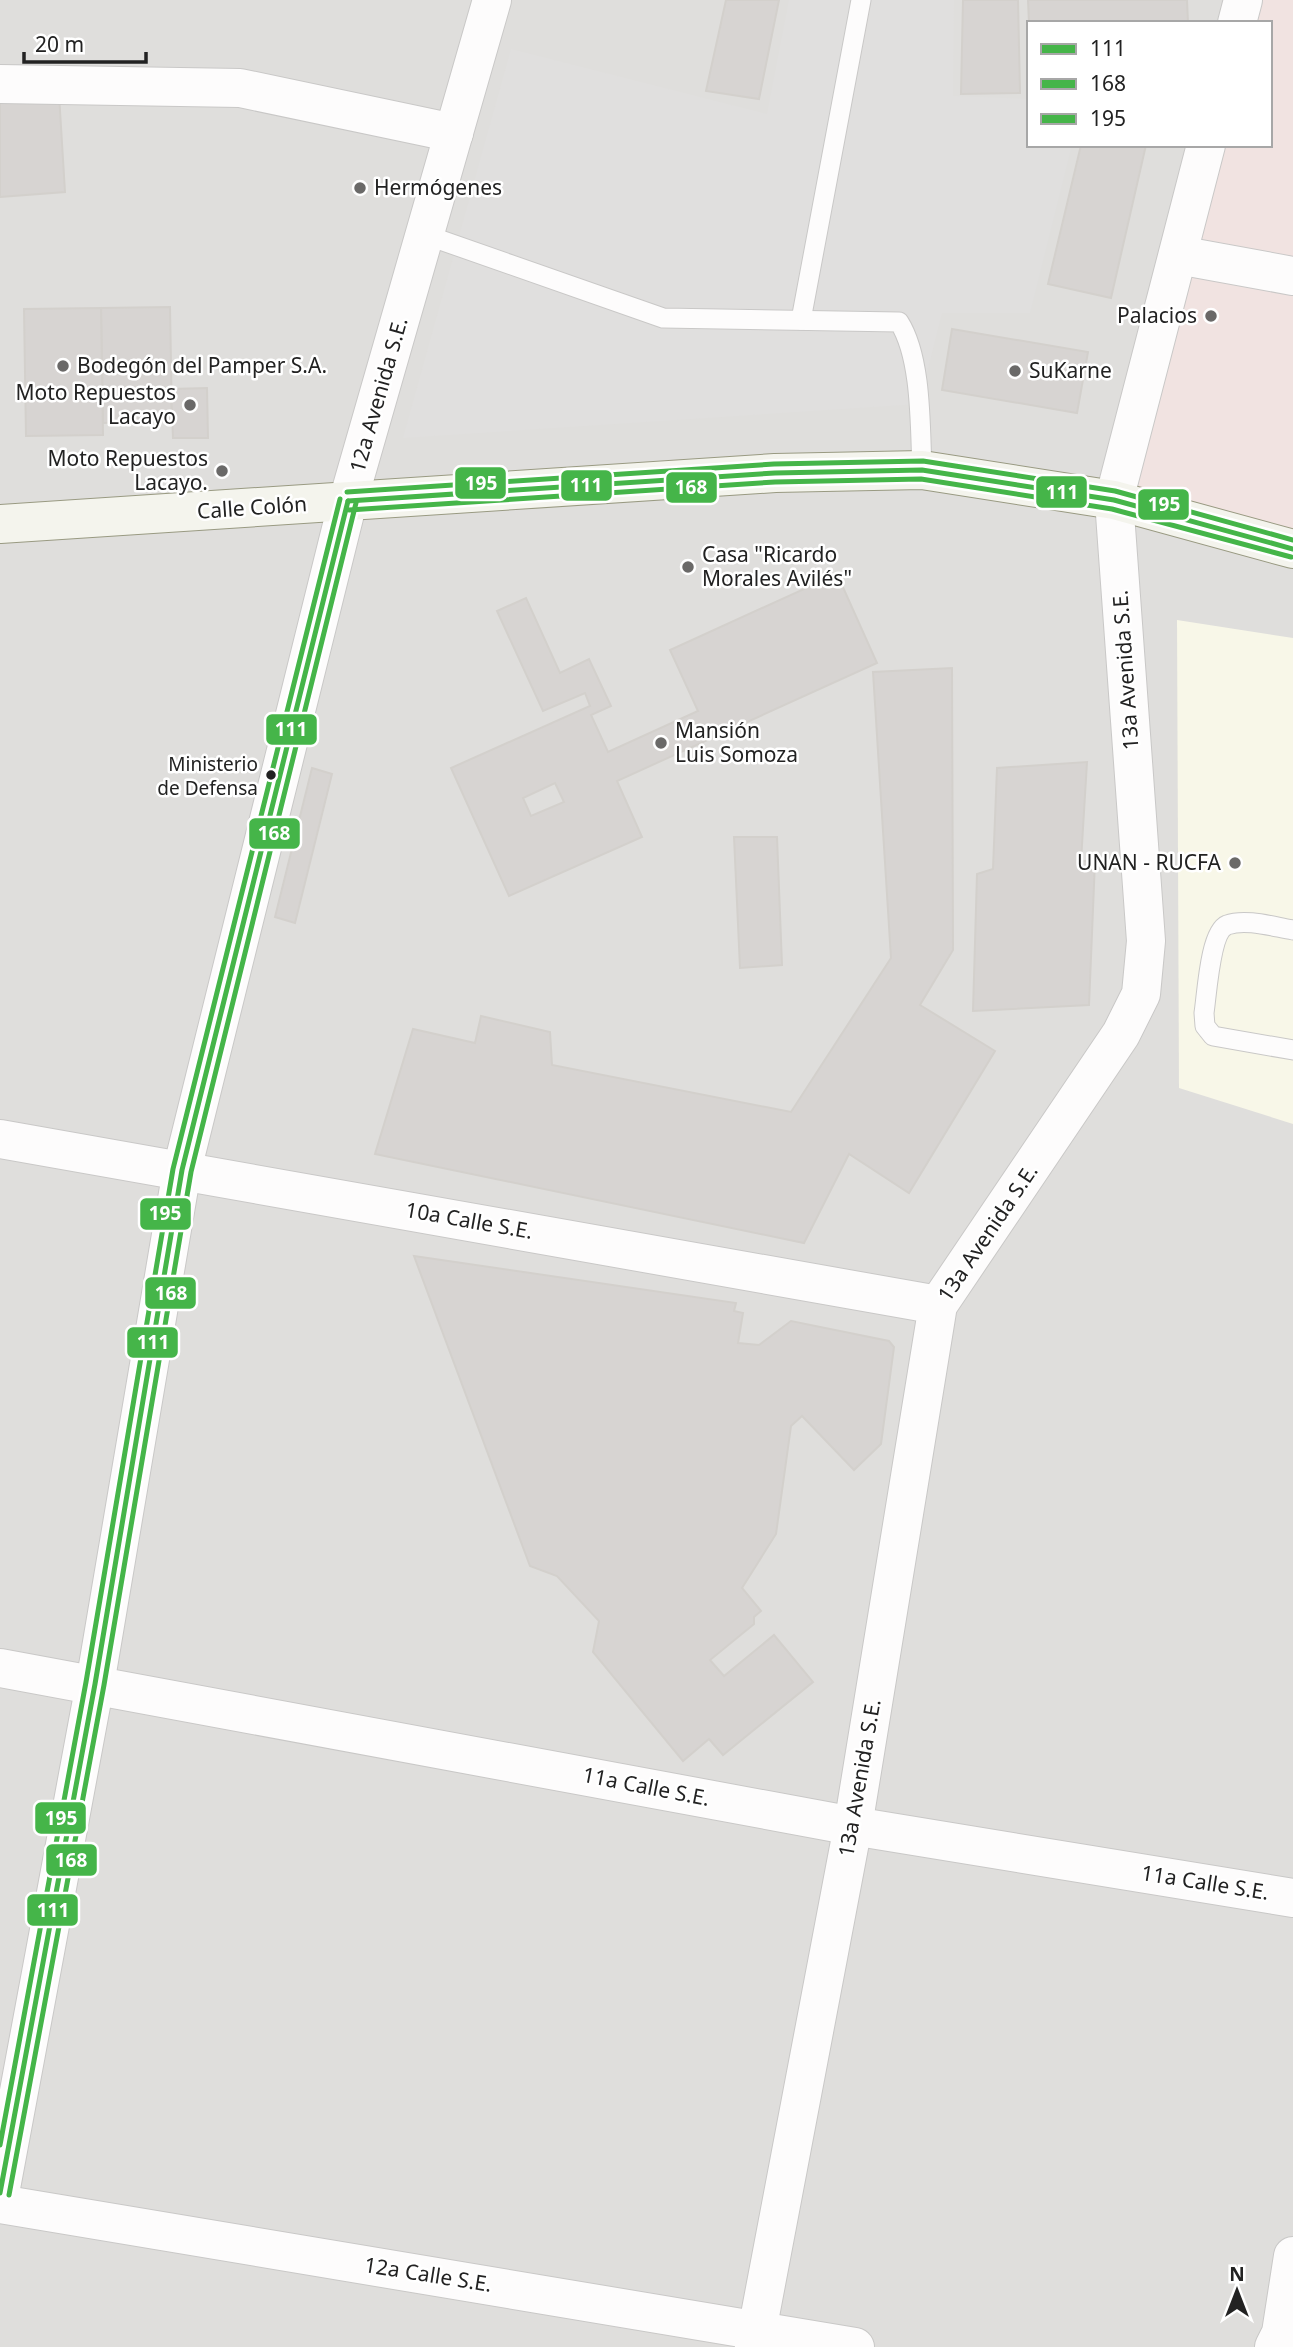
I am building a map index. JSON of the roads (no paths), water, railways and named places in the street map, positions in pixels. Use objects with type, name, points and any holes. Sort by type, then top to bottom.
[{"type":"main road","name":"Calle Colón","points":[[0,524],[775,473],[922,470],[1114,500],[1293,549]]},
{"type":"street","name":"12a Avenida S.E.","points":[[0,2193],[95,1684],[182,1170],[348,501],[492,0]]},
{"type":"street","points":[[1238,21],[1243,0]]},
{"type":"street","points":[[0,84],[240,88],[454,133]]},
{"type":"street","name":"13a Avenida S.E.","points":[[755,2339],[853,1826],[938,1305],[1121,1034],[1141,993],[1146,941],[1114,500],[1205,147]]},
{"type":"street","points":[[1178,255],[1293,276]]},
{"type":"street","name":"10a Calle S.E.","points":[[0,1139],[938,1305]]},
{"type":"street","name":"11a Calle S.E.","points":[[0,1668],[853,1826],[1293,1898]]},
{"type":"street","name":"12a Calle S.E.","points":[[0,2204],[755,2339],[855,2347]]},
{"type":"street","points":[[1274,2347],[1280,2333],[1293,2256]]},
{"type":"lane","points":[[801,320],[861,0]]},
{"type":"lane","points":[[426,235],[663,318],[899,322],[907,335],[919,404],[922,470]]},
{"type":"lane","points":[[1293,930],[1243,923],[1226,925],[1216,936],[1204,1013],[1205,1026],[1213,1037],[1293,1050]]},
{"type":"place","name":"Hermógenes","points":[[360,188]]},
{"type":"place","name":"Palacios","points":[[1211,316]]},
{"type":"place","name":"Bodegón del Pamper S.A.","points":[[63,366]]},
{"type":"place","name":"SuKarne","points":[[1015,371]]},
{"type":"place","name":"Moto Repuestos Lacayo","points":[[190,405]]},
{"type":"place","name":"Moto Repuestos Lacayo.","points":[[222,471]]},
{"type":"place","name":"Casa \"Ricardo Morales Avilés\"","points":[[688,567]]},
{"type":"place","name":"Mansión Luis Somoza","points":[[661,743]]},
{"type":"place","name":"Ministerio de Defensa","points":[[271,775]]},
{"type":"place","name":"UNAN - RUCFA","points":[[1235,863]]}]
